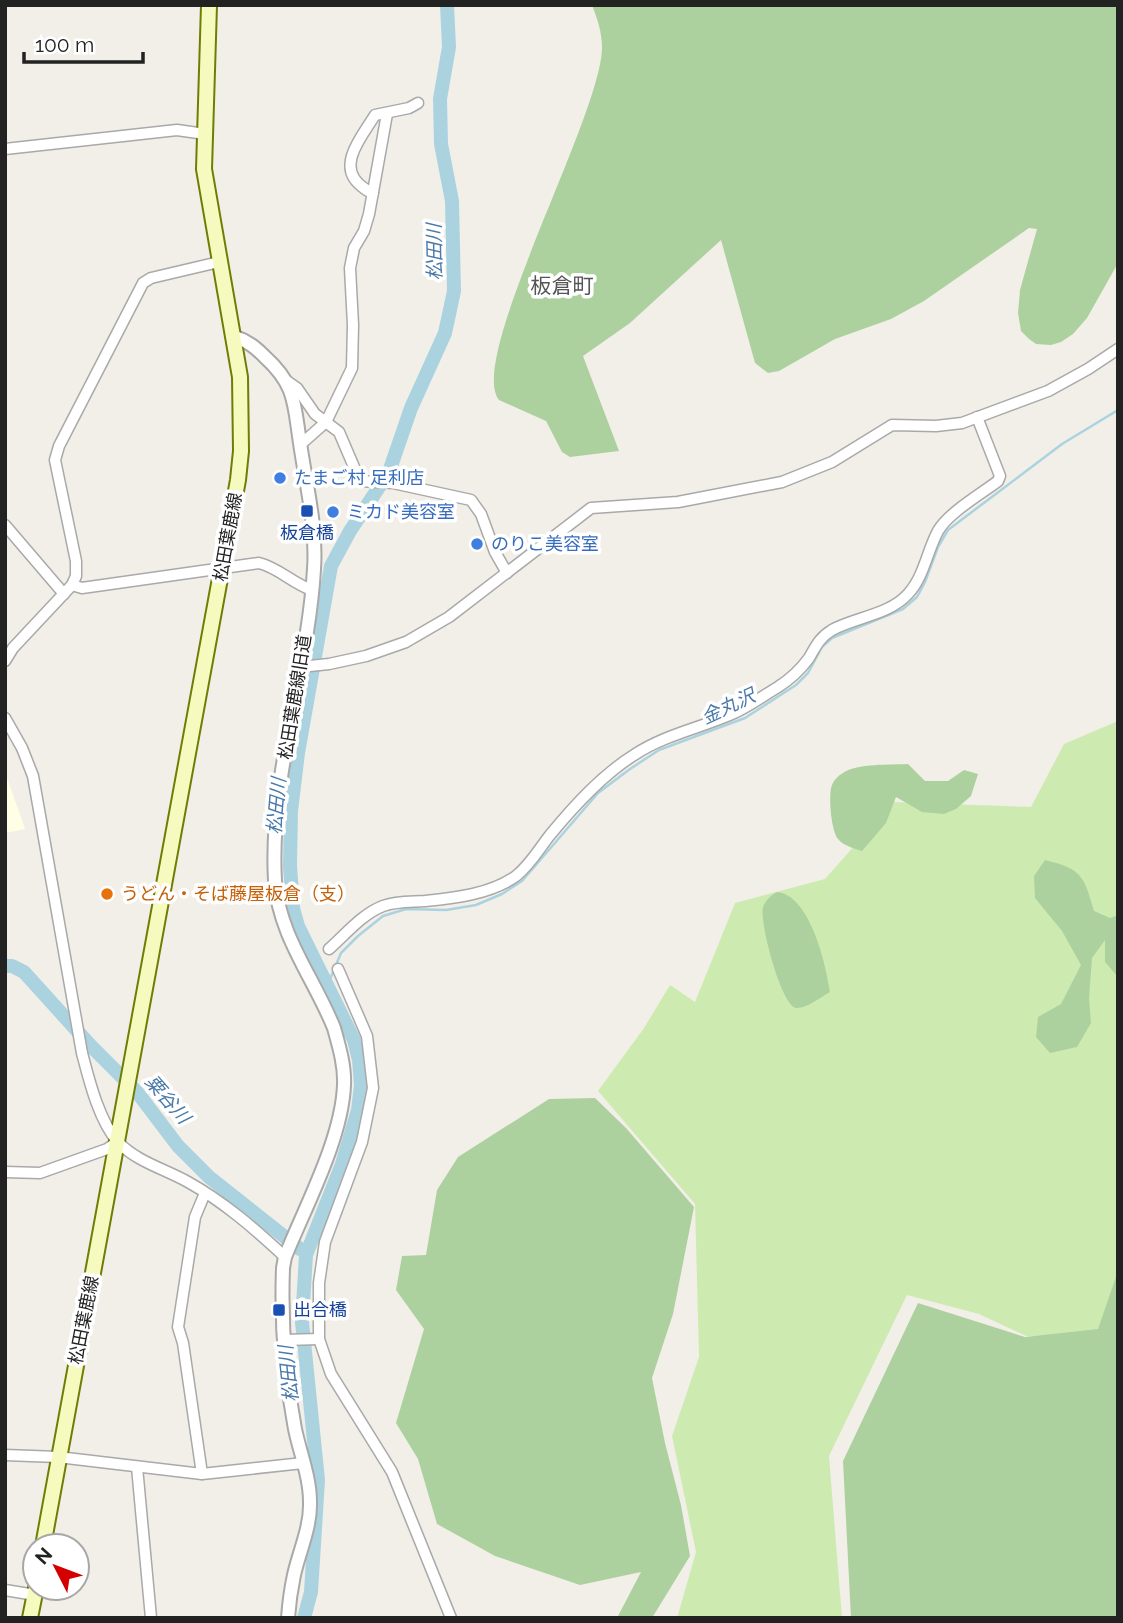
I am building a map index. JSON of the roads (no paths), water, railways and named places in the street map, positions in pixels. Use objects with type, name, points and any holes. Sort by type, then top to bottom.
[{"type":"main road","name":"松田葉鹿線","points":[[45,1532],[238,480],[241,451],[240,377],[206,186],[209,5]]},
{"type":"street","points":[[373,193],[368,192],[352,177],[350,162],[355,149],[375,115],[409,108],[418,103]]},
{"type":"street","points":[[300,445],[326,422],[352,368],[350,268],[354,248],[367,222],[387,114]]},
{"type":"street","points":[[5,149],[177,130],[205,135]]},
{"type":"street","points":[[5,661],[13,648],[72,585],[76,576],[76,561],[55,460],[59,446],[143,283],[151,278],[219,262]]},
{"type":"street","name":"松田葉鹿線旧道","points":[[234,337],[254,346],[278,368],[287,381],[294,402],[313,523],[315,561],[312,590],[277,820],[276,892],[288,937],[334,1028],[340,1046],[344,1087],[328,1151],[286,1255]]},
{"type":"street","points":[[300,667],[340,662],[384,651],[406,642],[449,617],[591,508],[678,502],[782,482],[832,462],[892,425],[936,426],[962,423],[1060,385],[1118,349]]},
{"type":"street","points":[[287,381],[298,388],[311,410],[342,437],[360,481],[393,483],[471,500],[481,514],[495,552],[507,573]]},
{"type":"street","points":[[329,949],[380,907],[404,901],[477,894],[506,882],[530,862],[567,815],[592,790],[634,754],[735,713],[783,684],[809,658],[820,639],[830,631],[888,608],[908,594],[944,522],[998,481],[1000,476],[977,417]]},
{"type":"street","points":[[5,525],[64,594]]},
{"type":"street","points":[[72,585],[82,588],[259,563],[272,567],[292,582],[312,590]]},
{"type":"street","points":[[5,718],[22,748],[33,776],[80,1042],[92,1091],[117,1141],[142,1159],[205,1193],[245,1220],[286,1255],[282,1288],[294,1426],[311,1505],[293,1577],[288,1618]]},
{"type":"street","points":[[338,969],[370,1048],[373,1088],[362,1142],[325,1242],[319,1283],[316,1339],[331,1374],[392,1472],[450,1618]]},
{"type":"street","points":[[5,1172],[40,1173],[107,1149],[117,1141]]},
{"type":"street","points":[[202,1474],[183,1343],[178,1327],[194,1217],[205,1193]]},
{"type":"street","points":[[287,1340],[316,1339]]},
{"type":"street","points":[[5,1455],[58,1457],[202,1474],[303,1463]]},
{"type":"street","points":[[137,1467],[151,1618]]},
{"type":"waterway","name":"松田川","points":[[304,1618],[311,1592],[318,1480],[302,1322],[306,1255],[342,1164],[358,1110],[361,1085],[354,1040],[298,926],[293,908],[290,866],[291,811],[298,753],[331,566],[350,531],[389,472],[411,408],[445,333],[454,291],[452,201],[441,144],[440,99],[449,47],[447,5]]},
{"type":"waterway","name":"金丸沢","points":[[328,984],[341,953],[383,916],[406,909],[446,910],[476,905],[502,894],[522,881],[598,793],[630,769],[659,750],[745,718],[796,685],[808,673],[822,647],[832,638],[903,609],[917,597],[948,530],[1062,444],[1118,410]]},
{"type":"waterway","name":"粟谷川","points":[[5,966],[12,966],[24,972],[137,1092],[178,1146],[209,1177],[300,1249]]},
{"type":"place","name":"たまご村 足利店","points":[[280,478]]},
{"type":"place","name":"板倉橋","points":[[307,511]]},
{"type":"place","name":"ミカド美容室","points":[[333,512]]},
{"type":"place","name":"のりこ美容室","points":[[477,544]]},
{"type":"place","name":"うどん・そば藤屋板倉（支）","points":[[107,894]]},
{"type":"place","name":"出合橋","points":[[279,1310]]},
{"type":"district","name":"板倉町","points":[[562,286]]}]
